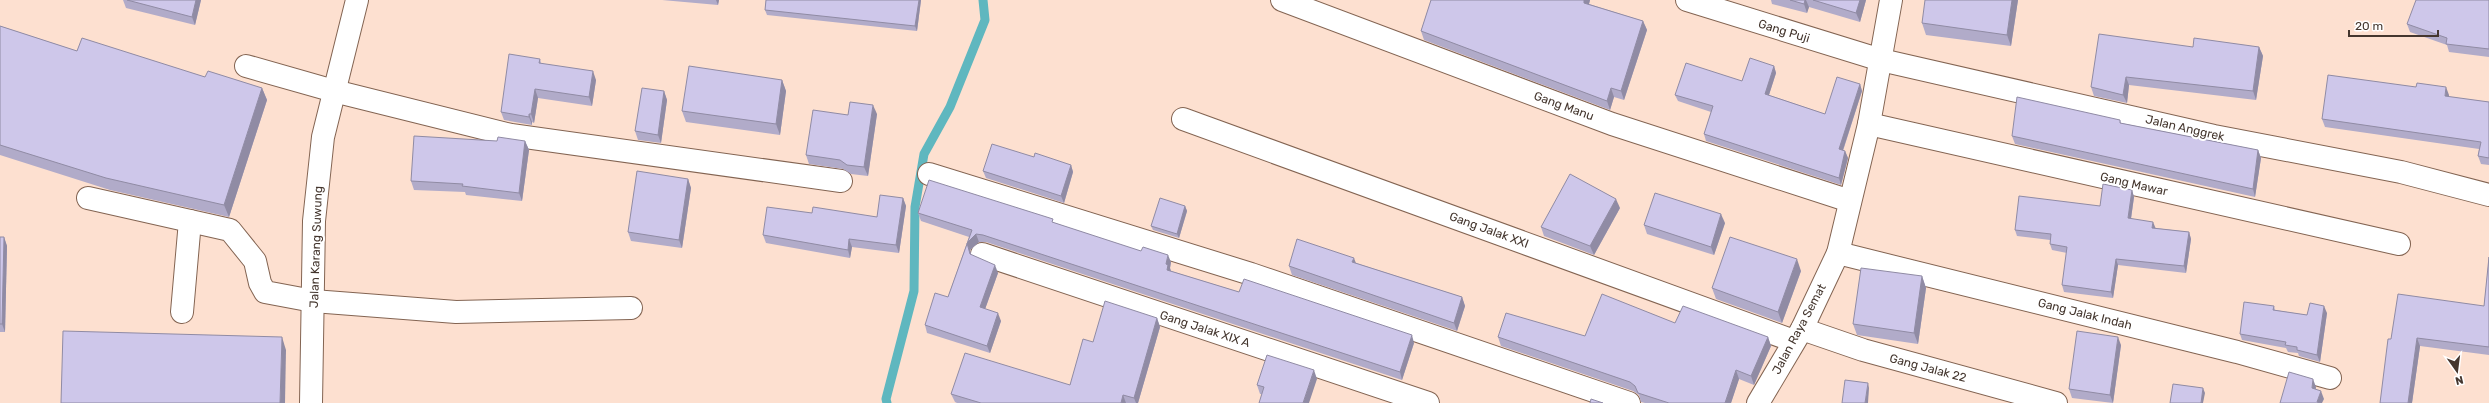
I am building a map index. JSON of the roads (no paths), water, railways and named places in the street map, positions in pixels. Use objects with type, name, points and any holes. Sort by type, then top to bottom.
[{"type":"street","name":"Jalan Karang Suwung","points":[[311,403],[316,206],[323,136],[357,0]]},
{"type":"street","name":"Gang Manu","points":[[1282,0],[1612,124],[1850,201]]},
{"type":"street","name":"Gang Puji","points":[[1687,0],[1882,60]]},
{"type":"street","name":"Jalan Raya Semat","points":[[1758,403],[1798,335],[1838,253],[1869,124],[1882,60],[1885,28],[1891,0]]},
{"type":"street","name":"Jalan Anggrek","points":[[1882,60],[2214,136],[2400,172],[2489,195]]},
{"type":"street","points":[[246,66],[334,91],[511,135],[841,182]]},
{"type":"street","name":"Gang Jalak XXI","points":[[1183,119],[1798,335]]},
{"type":"street","name":"Gang Mawar","points":[[1869,124],[2399,244]]},
{"type":"street","points":[[929,174],[1252,274],[1629,403]]},
{"type":"street","points":[[88,198],[230,230],[255,261],[260,283],[265,292],[313,301],[456,312],[631,308]]},
{"type":"street","points":[[182,312],[190,221]]},
{"type":"street","name":"Gang Jalak Indah","points":[[1838,253],[2237,352],[2330,378]]},
{"type":"street","name":"Gang Jalak XIX A","points":[[982,254],[1428,403]]},
{"type":"street","name":"Gang Jalak 22","points":[[1798,335],[1863,350],[2056,403]]},
{"type":"waterway","points":[[887,403],[886,399],[914,291],[915,207],[924,154],[950,107],[985,20],[983,0]]}]
